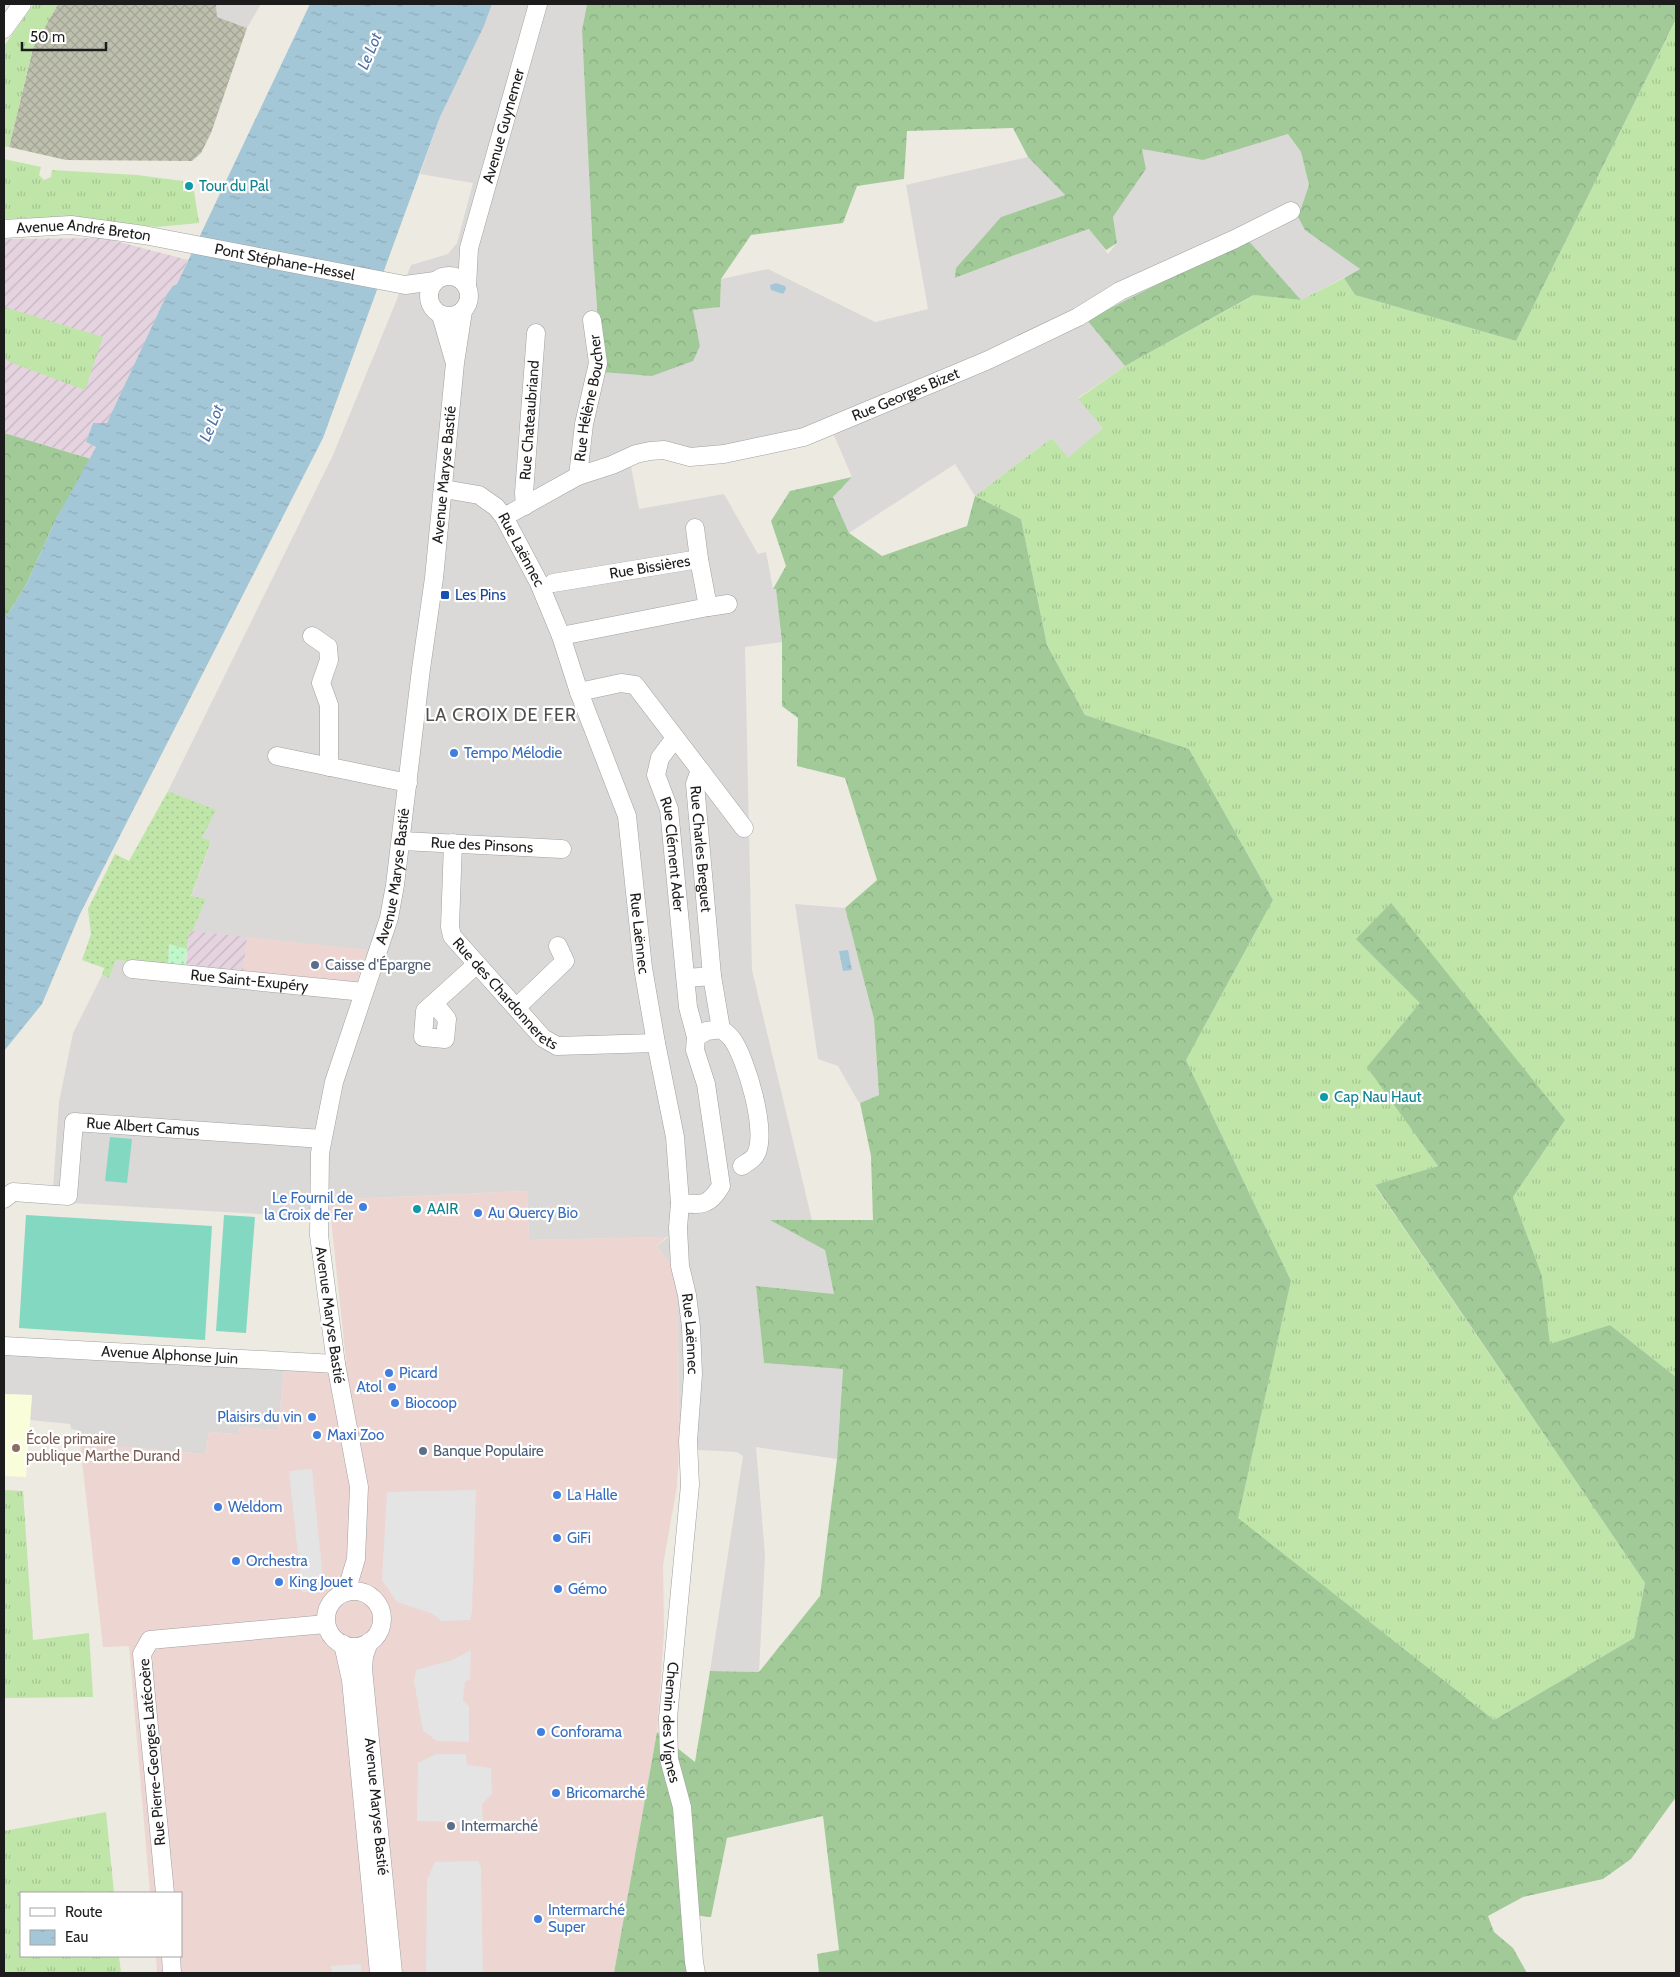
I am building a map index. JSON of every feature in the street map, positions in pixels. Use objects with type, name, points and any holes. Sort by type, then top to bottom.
[{"type":"street","points":[[4,28],[22,4]]},
{"type":"street","name":"Avenue Guynemer","points":[[467,287],[469,248],[538,4]]},
{"type":"street","name":"Rue Georges Bizet","points":[[504,518],[578,476],[650,450],[664,450],[690,457],[724,454],[804,436],[986,361],[1078,317],[1120,290],[1235,240],[1291,211]]},
{"type":"street","name":"Avenue André Breton","points":[[4,229],[71,225],[163,239]]},
{"type":"street","name":"Pont Stéphane-Hessel","points":[[163,239],[425,287]]},
{"type":"street","name":"Avenue Guynemer","points":[[425,287],[469,248]]},
{"type":"street","points":[[458,278],[467,287],[468,302],[463,311],[453,316],[441,315],[432,306],[425,287],[458,278]]},
{"type":"street","name":"Avenue Maryse Bastié","points":[[393,1973],[363,1669],[364,1656],[369,1642],[380,1627],[381,1613],[373,1599],[355,1592],[359,1487],[336,1364],[319,1235],[319,1168],[322,1139],[334,1082],[388,918],[402,841],[444,489],[455,363],[463,311]]},
{"type":"street","name":"Avenue Maryse Bastié","points":[[441,315],[455,363]]},
{"type":"street","name":"Rue Hélène Boucher","points":[[578,476],[584,424],[598,363],[592,320]]},
{"type":"street","name":"Rue Chateaubriand","points":[[525,506],[524,493],[536,333]]},
{"type":"street","name":"Rue Laënnec","points":[[444,489],[479,495],[496,508],[504,518],[539,583],[561,636],[579,692],[627,816],[643,968],[675,1137],[680,1203],[678,1228],[680,1258],[687,1295],[692,1346],[693,1374],[688,1441]]},
{"type":"street","points":[[695,528],[699,559]]},
{"type":"street","name":"Rue Bissières","points":[[553,582],[699,559],[708,607]]},
{"type":"street","points":[[561,636],[728,604]]},
{"type":"street","points":[[312,636],[328,648],[328,660],[321,683],[329,705],[330,767]]},
{"type":"street","name":"Rue Charles Breguet","points":[[579,692],[621,683],[635,685],[700,770],[695,784],[712,976],[720,1029]]},
{"type":"street","name":"Rue Clément Ader","points":[[675,738],[660,758],[656,775],[669,809],[687,978],[688,1007],[696,1037],[695,1050],[706,1084],[722,1186],[715,1197],[705,1204],[680,1203]]},
{"type":"street","points":[[277,756],[408,784]]},
{"type":"street","points":[[700,770],[744,828]]},
{"type":"street","name":"Rue des Pinsons","points":[[402,841],[562,850]]},
{"type":"street","name":"Rue des Chardonnerets","points":[[453,843],[450,927],[452,936],[543,1038],[557,1046],[656,1043]]},
{"type":"street","points":[[517,1007],[565,961],[558,946]]},
{"type":"street","points":[[434,1003],[477,964]]},
{"type":"street","name":"Rue Saint-Exupéry","points":[[132,969],[364,992]]},
{"type":"street","points":[[687,978],[712,976]]},
{"type":"street","points":[[696,1037],[707,1031],[720,1029],[731,1037],[742,1056],[753,1091],[760,1139],[756,1155],[742,1166]]},
{"type":"street","name":"Rue Albert Camus","points":[[4,1198],[13,1192],[68,1196],[74,1122],[322,1139]]},
{"type":"street","name":"Avenue Alphonse Juin","points":[[4,1346],[336,1364]]},
{"type":"street","name":"Chemin des Vignes","points":[[688,1441],[690,1485],[668,1734],[669,1759],[682,1807],[696,1973]]},
{"type":"street","points":[[355,1592],[340,1594],[330,1604],[326,1624],[332,1636],[344,1644],[357,1646],[369,1642]]},
{"type":"street","name":"Rue Pierre-Georges Latécoère","points":[[165,1892],[142,1654],[150,1640],[326,1624]]},
{"type":"street","name":"Avenue Maryse Bastié","points":[[344,1644],[351,1680],[379,1973]]},
{"type":"street","points":[[171,1957],[172,1973]]},
{"type":"shaded area","points":[[58,4],[216,4],[217,17],[247,28],[211,133],[201,153],[192,161],[66,160],[9,147],[33,48]]},
{"type":"shaded area","points":[[216,4],[261,4],[247,28],[217,17]]},
{"type":"shaded area","points":[[492,4],[587,4],[582,30],[593,255],[602,372],[700,346],[693,310],[720,307],[721,279],[768,269],[875,322],[928,309],[906,185],[1028,157],[1065,195],[1001,217],[956,268],[956,278],[1090,229],[1108,254],[1117,243],[1113,217],[1146,169],[1142,149],[1203,160],[1288,134],[1301,152],[1309,185],[1298,217],[1306,230],[1360,269],[1301,300],[1247,239],[1087,320],[1125,366],[1078,398],[1103,428],[1068,459],[1052,438],[975,496],[955,464],[849,533],[833,497],[852,477],[833,433],[647,457],[631,466],[639,509],[724,494],[758,554],[766,552],[773,589],[776,589],[782,642],[745,647],[752,970],[812,1220],[771,1220],[825,1250],[834,1294],[756,1286],[764,1363],[843,1368],[837,1459],[756,1447],[765,1555],[759,1672],[710,1671],[743,1456],[737,1452],[679,1449],[678,1305],[662,1253],[656,1247],[668,1237],[529,1240],[527,1191],[329,1200],[330,1218],[52,1202],[59,1102],[73,1033],[102,975],[109,978],[116,960],[185,967],[186,964],[211,967],[210,969],[357,985],[366,950],[192,932],[206,899],[191,897],[211,842],[202,838],[215,811],[168,791],[333,455],[411,265],[448,254],[457,243],[473,183],[420,174],[440,117],[484,26]]},
{"type":"shaded area","points":[[104,238],[188,260],[177,285],[166,296],[107,424],[93,423],[86,442],[96,447],[91,459],[4,433],[4,239]]},
{"type":"shaded area","points":[[795,904],[845,908],[874,1019],[879,1095],[860,1103],[838,1066],[818,1059]]},
{"type":"shaded area","points":[[189,931],[247,937],[243,973],[186,964]]},
{"type":"shaded area","points":[[247,937],[367,950],[356,985],[243,973]]},
{"type":"shaded area","points":[[527,1191],[529,1240],[666,1237],[656,1247],[672,1264],[678,1305],[679,1449],[677,1486],[663,1565],[664,1632],[657,1732],[614,1973],[157,1973],[156,1957],[182,1957],[182,1892],[150,1892],[129,1646],[103,1647],[80,1443],[205,1454],[209,1432],[238,1434],[239,1427],[278,1430],[284,1368],[320,1372],[346,1360],[329,1200]]},
{"type":"shaded area","points":[[4,1352],[284,1368],[278,1430],[239,1427],[238,1434],[209,1432],[205,1454],[80,1443],[77,1430],[71,1429],[70,1424],[30,1420],[32,1395],[4,1394]]},
{"type":"shaded area","name":"École primaire publique Marthe Durand","points":[[4,1394],[32,1395],[26,1477],[4,1476]]},
{"type":"shaded area","points":[[312,1469],[324,1590],[302,1592],[289,1471]]},
{"type":"shaded area","points":[[476,1490],[472,1612],[470,1620],[441,1621],[433,1614],[397,1602],[382,1580],[387,1492]]},
{"type":"shaded area","points":[[471,1650],[470,1679],[465,1682],[463,1701],[469,1706],[469,1742],[437,1741],[423,1731],[414,1681],[416,1670],[452,1660]]},
{"type":"shaded area","points":[[436,1754],[466,1754],[467,1765],[491,1768],[492,1794],[482,1804],[483,1823],[417,1821],[418,1763]]},
{"type":"shaded area","points":[[478,1861],[481,1867],[483,1972],[426,1973],[427,1879],[435,1862]]},
{"type":"shaded area","points":[[361,1964],[361,1973],[332,1973],[331,1966]]},
{"type":"green space","points":[[34,4],[58,4],[33,48],[9,147],[4,146],[4,46]]},
{"type":"green space","points":[[587,4],[1676,4],[1676,19],[1516,341],[1355,295],[1344,278],[1360,269],[1305,230],[1298,217],[1309,185],[1301,152],[1288,134],[1203,160],[1142,149],[1146,169],[1113,217],[1117,243],[1106,250],[1089,229],[955,278],[956,268],[1001,217],[1065,195],[1028,157],[1013,128],[907,131],[904,179],[857,186],[843,223],[751,235],[721,279],[720,307],[693,310],[700,346],[693,361],[652,376],[602,372],[593,255],[582,30]]},
{"type":"green space","points":[[1676,19],[1676,1377],[1610,1325],[1550,1345],[1542,1276],[1513,1197],[1565,1120],[1421,1003],[1368,1067],[1438,1166],[1375,1186],[1645,1583],[1634,1638],[1494,1720],[1237,1518],[1291,1281],[1186,1060],[1273,900],[1189,749],[1085,715],[1047,645],[1021,519],[975,496],[1052,438],[1068,458],[1103,428],[1078,399],[1125,366],[1255,295],[1301,300],[1344,278],[1355,295],[1516,341]]},
{"type":"green space","points":[[4,159],[41,167],[39,175],[44,180],[51,177],[52,170],[137,175],[183,181],[183,191],[194,191],[199,223],[157,227],[65,217],[4,219]]},
{"type":"green space","points":[[1247,239],[1301,300],[1254,295],[1125,366],[1087,320]]},
{"type":"green space","points":[[4,307],[103,337],[85,390],[9,362],[4,358]]},
{"type":"green space","points":[[4,433],[91,459],[55,521],[26,585],[4,620]]},
{"type":"green space","points":[[852,477],[833,497],[849,533],[882,556],[967,526],[975,496],[1021,519],[1047,645],[1085,715],[1189,749],[1273,900],[1186,1060],[1291,1281],[1238,1518],[1494,1720],[1634,1638],[1645,1583],[1375,1185],[1438,1166],[1367,1067],[1420,1003],[1356,939],[1391,903],[1565,1120],[1513,1197],[1542,1276],[1550,1344],[1610,1325],[1676,1377],[1676,1797],[1631,1859],[1603,1879],[1523,1897],[1488,1916],[1494,1932],[1513,1948],[1527,1973],[819,1973],[817,1954],[839,1950],[823,1816],[727,1838],[711,1917],[681,1914],[687,1973],[614,1973],[657,1732],[695,1762],[710,1671],[759,1672],[820,1596],[837,1459],[843,1369],[764,1363],[756,1286],[834,1294],[825,1250],[770,1220],[873,1220],[871,1156],[860,1103],[879,1095],[874,1019],[845,908],[877,880],[845,778],[797,766],[798,718],[782,706],[782,642],[776,589],[773,589],[786,566],[771,521],[790,491]]},
{"type":"green space","points":[[168,791],[216,810],[202,838],[211,841],[191,896],[206,899],[192,932],[189,932],[187,949],[169,944],[168,965],[116,960],[109,978],[102,975],[104,968],[82,960],[91,934],[88,909],[115,854],[129,861]]},
{"type":"green space","points":[[169,944],[187,949],[185,967],[168,965]]},
{"type":"green space","points":[[110,1137],[132,1139],[127,1183],[105,1181]]},
{"type":"green space","points":[[26,1215],[212,1226],[205,1340],[19,1328]]},
{"type":"green space","points":[[224,1215],[255,1217],[246,1333],[216,1331]]},
{"type":"green space","points":[[4,1490],[23,1491],[33,1640],[89,1633],[93,1697],[4,1698]]},
{"type":"green space","points":[[106,1812],[114,1892],[20,1892],[20,1957],[119,1957],[121,1973],[4,1973],[4,1831]]},
{"type":"water","name":"Le Lot","points":[[310,4],[492,4],[484,26],[440,117],[323,438],[80,914],[42,1004],[4,1051],[4,620],[26,585],[55,521],[96,447],[86,442],[93,423],[107,423],[166,296],[172,287],[177,284]]},
{"type":"water","points":[[776,283],[785,286],[786,289],[783,294],[771,290],[770,285]]},
{"type":"water","points":[[848,950],[852,970],[843,971],[839,951]]},
{"type":"place","name":"Tour du Pal","points":[[189,186]]},
{"type":"place","name":"Les Pins","points":[[445,595]]},
{"type":"place","name":"Tempo Mélodie","points":[[454,753]]},
{"type":"place","name":"Caisse d'Épargne","points":[[315,965]]},
{"type":"place","name":"Cap Nau Haut","points":[[1324,1097]]},
{"type":"place","name":"Le Fournil de la Croix de Fer","points":[[363,1207]]},
{"type":"place","name":"AAIR","points":[[417,1209]]},
{"type":"place","name":"Au Quercy Bio","points":[[478,1213]]},
{"type":"place","name":"Picard","points":[[389,1373]]},
{"type":"place","name":"Atol","points":[[392,1387]]},
{"type":"place","name":"Biocoop","points":[[395,1403]]},
{"type":"place","name":"Plaisirs du vin","points":[[312,1417]]},
{"type":"place","name":"Maxi Zoo","points":[[317,1435]]},
{"type":"place","name":"École primaire publique Marthe Durand","points":[[16,1448]]},
{"type":"place","name":"Banque Populaire","points":[[423,1451]]},
{"type":"place","name":"La Halle","points":[[557,1495]]},
{"type":"place","name":"Weldom","points":[[218,1507]]},
{"type":"place","name":"GiFi","points":[[557,1538]]},
{"type":"place","name":"Orchestra","points":[[236,1561]]},
{"type":"place","name":"King Jouet","points":[[279,1582]]},
{"type":"place","name":"Gémo","points":[[558,1589]]},
{"type":"place","name":"Conforama","points":[[541,1732]]},
{"type":"place","name":"Bricomarché","points":[[556,1793]]},
{"type":"place","name":"Intermarché","points":[[451,1826]]},
{"type":"place","name":"Intermarché Super","points":[[538,1919]]},
{"type":"district","name":"LA CROIX DE FER","points":[[501,715]]}]
